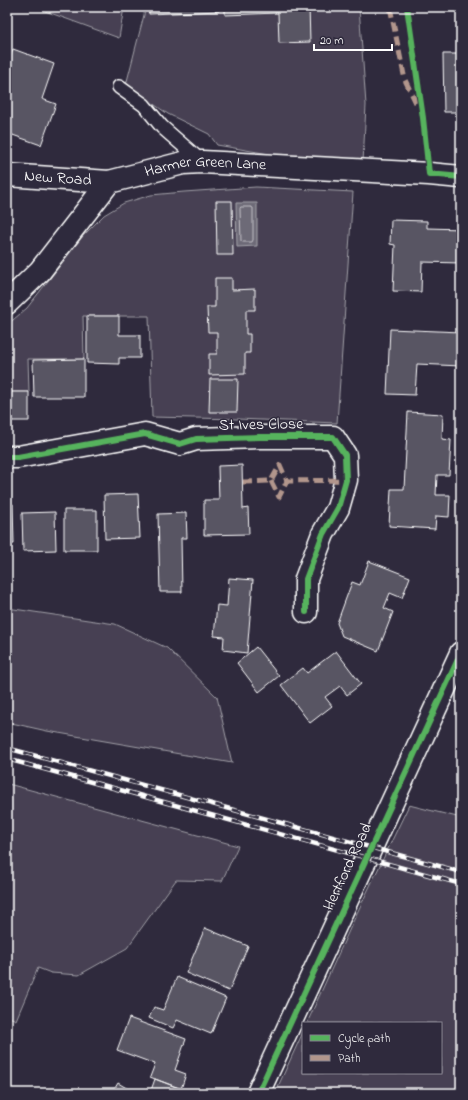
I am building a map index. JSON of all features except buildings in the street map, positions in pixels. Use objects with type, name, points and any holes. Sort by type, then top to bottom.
[{"type":"street","name":"Harmer Green Lane","points":[[109,182],[183,163],[202,162],[429,174],[461,178]]},
{"type":"street","name":"New Road","points":[[7,175],[109,182]]},
{"type":"street","points":[[7,303],[40,271],[109,182]]},
{"type":"street","name":"St Ives Close","points":[[7,457],[18,457],[145,434],[180,444],[196,439],[334,437],[345,456],[346,480],[338,508],[323,534],[306,579],[306,612]]},
{"type":"street","name":"Hertford Road","points":[[258,1093],[461,652]]},
{"type":"lane","points":[[118,87],[144,105],[162,127],[202,162]]},
{"type":"shaded area","points":[[34,7],[124,7],[119,38]]},
{"type":"shaded area","points":[[145,7],[359,7],[366,105],[363,162],[269,154],[217,145],[209,134],[168,114],[126,85]]},
{"type":"shaded area","points":[[256,187],[353,192],[337,423],[152,417],[149,316],[83,316],[84,359],[28,359],[29,392],[9,392],[7,389],[7,325],[27,308],[83,236],[104,215],[124,203],[151,195]]},
{"type":"shaded area","points":[[7,608],[115,624],[167,648],[217,697],[232,763],[47,731],[7,722]]},
{"type":"shaded area","points":[[7,784],[238,846],[222,881],[176,880],[127,948],[79,975],[51,973],[38,968],[16,1020],[7,1016]]},
{"type":"shaded area","points":[[409,805],[461,818],[461,1093],[275,1093],[302,1034],[302,1074],[442,1074],[442,1022],[307,1022],[357,913]]},
{"type":"water","points":[[236,203],[257,203],[257,246],[237,247]]},
{"type":"railway","points":[[7,748],[461,872]]},
{"type":"railway","points":[[7,759],[461,884]]},
{"type":"marked path","points":[[390,7],[405,80],[418,107]]},
{"type":"marked path","points":[[243,482],[271,481],[280,465],[287,481],[346,480]]},
{"type":"marked path","points":[[271,481],[279,497],[287,481]]},
{"type":"cycle path","points":[[407,7],[423,118],[429,174],[461,177]]},
{"type":"cycle path","points":[[7,457],[18,457],[145,434],[180,444],[196,439],[333,437],[345,455],[346,480],[338,508],[323,534],[306,579],[306,612]]},
{"type":"cycle path","points":[[258,1093],[461,653]]}]
